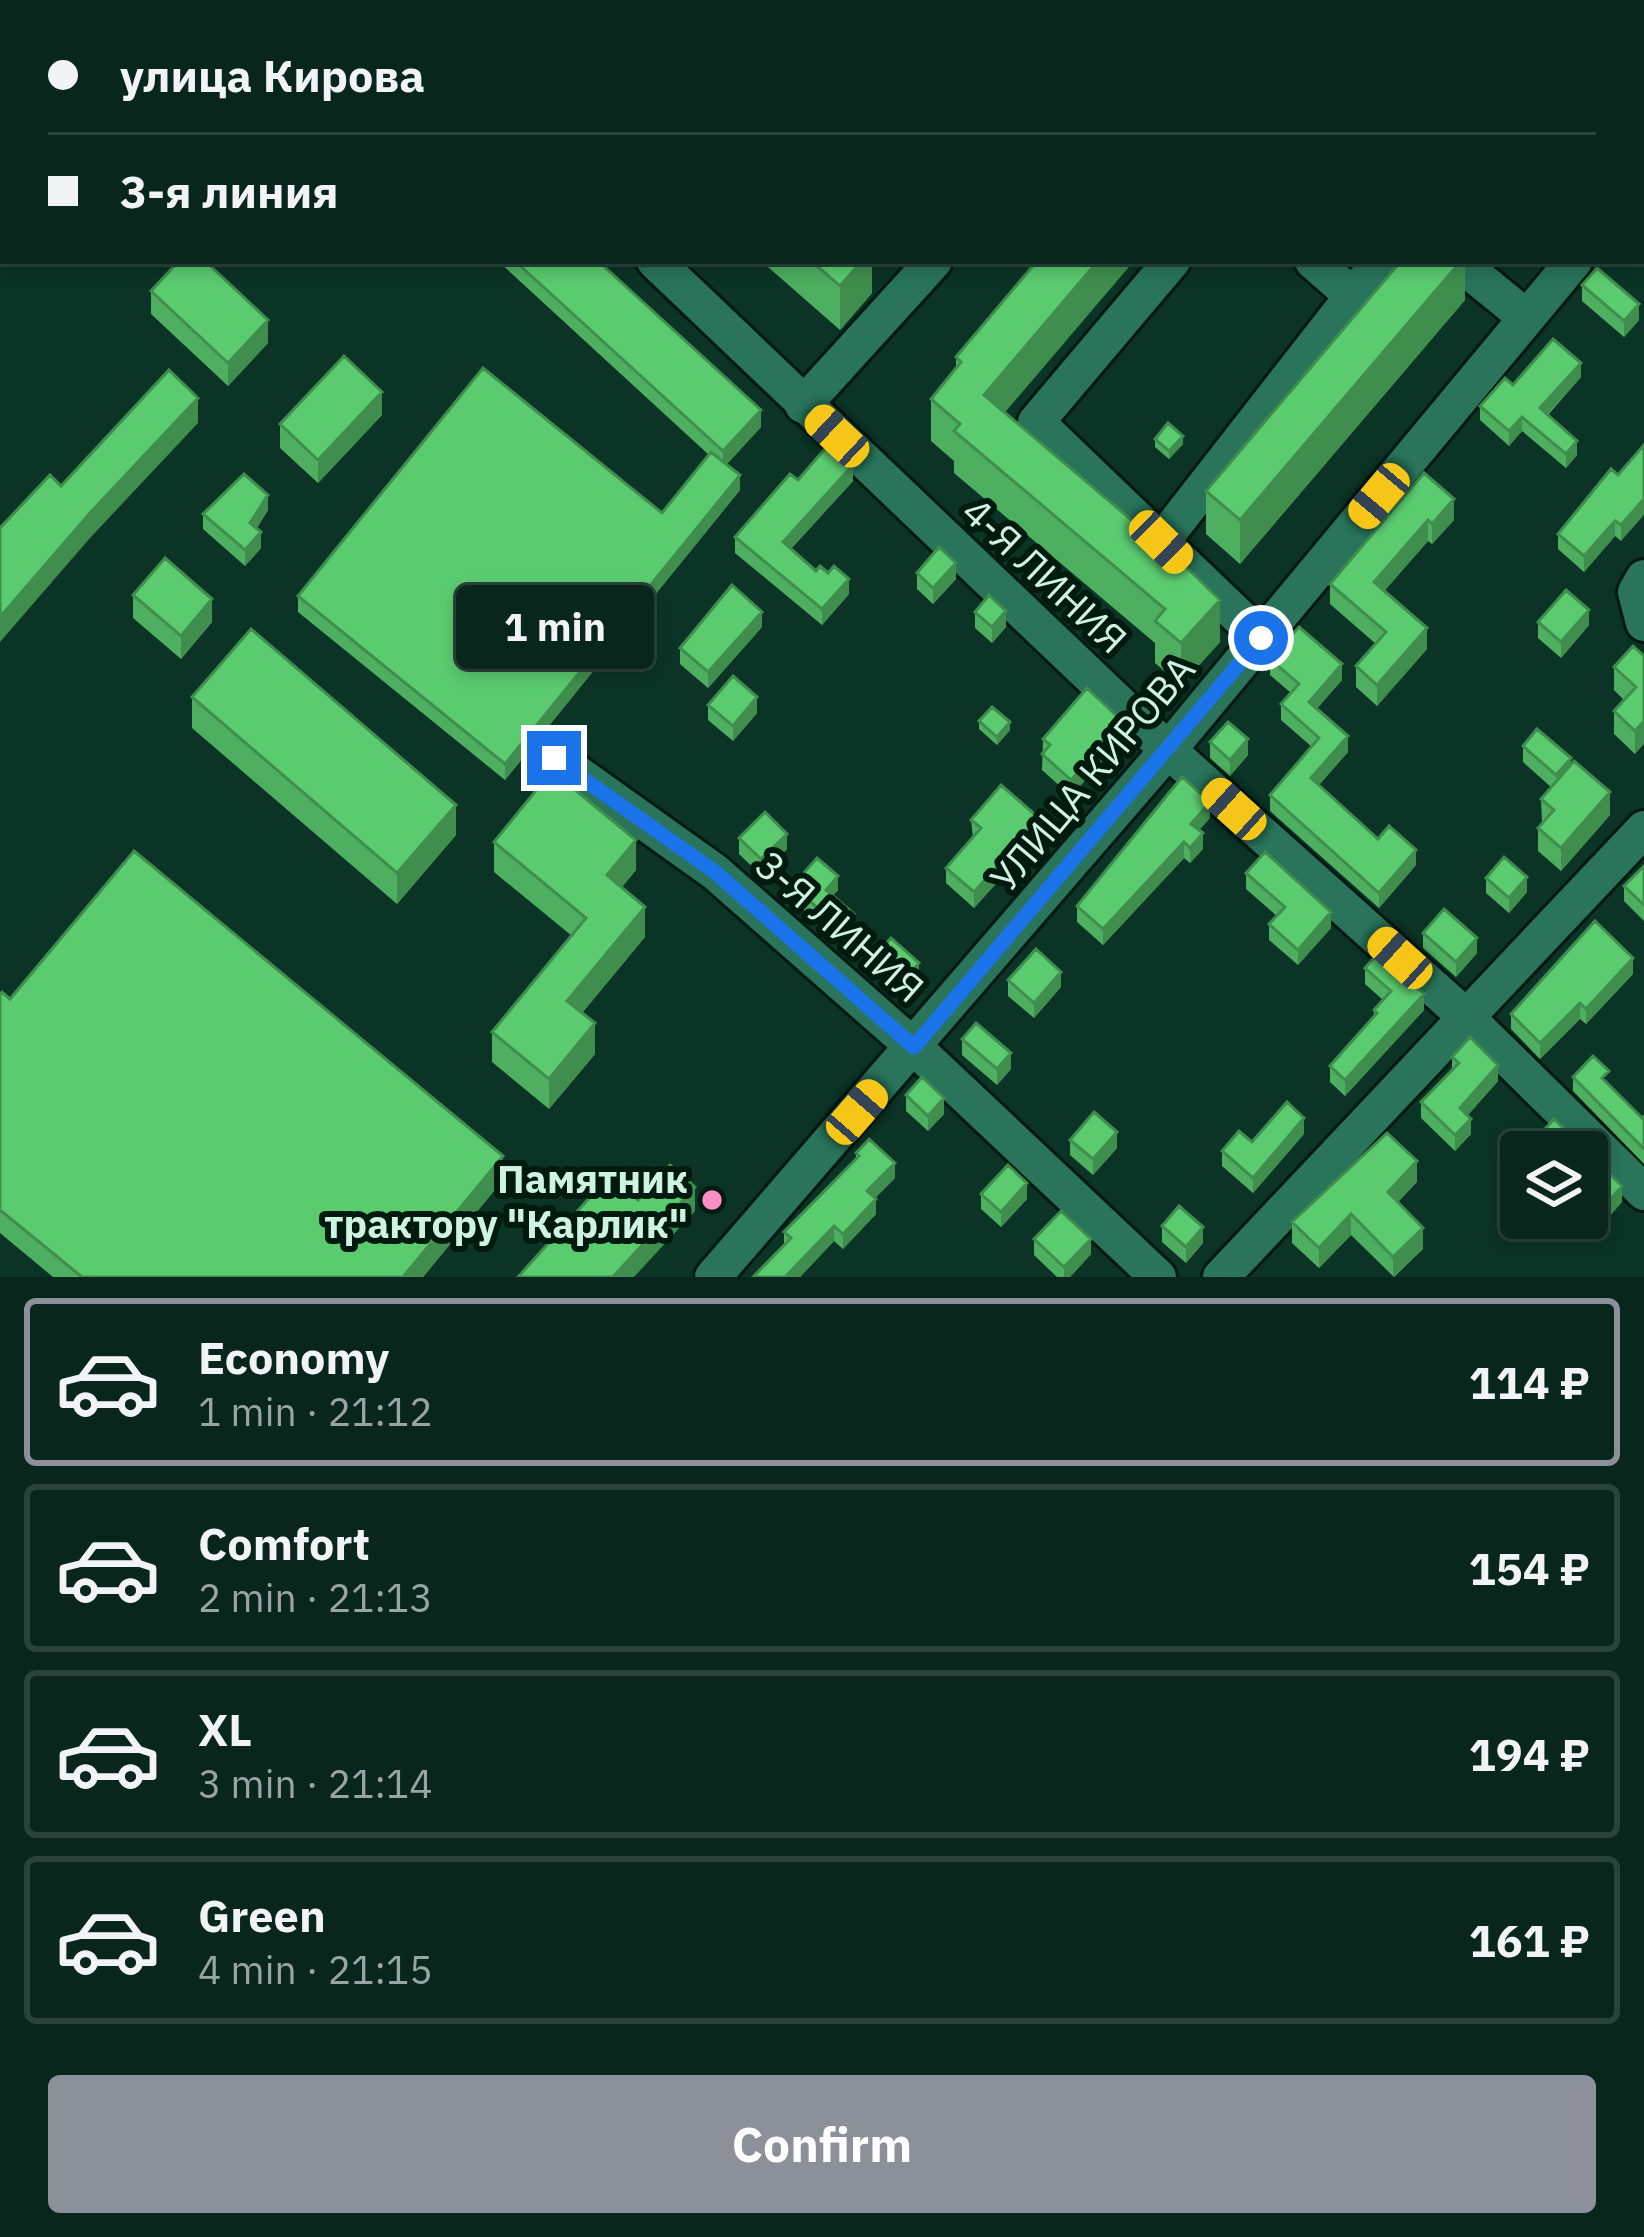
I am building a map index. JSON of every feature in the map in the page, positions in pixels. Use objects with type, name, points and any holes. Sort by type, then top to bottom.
[{"type":"street","name":"4-Я ЛИНИЯ","points":[[658,264],[1168,750],[1466,1017],[1644,1192]]},
{"type":"street","points":[[803,405],[931,264]]},
{"type":"street","points":[[1169,264],[1036,422],[1261,638]]},
{"type":"street","points":[[1316,264],[1353,296]]},
{"type":"street","points":[[1161,542],[1379,264]]},
{"type":"street","points":[[1461,264],[1527,318]]},
{"type":"street","name":"УЛИЦА КИРОВА","points":[[713,1277],[1168,750],[1572,264]]},
{"type":"street","points":[[1644,578],[1636,592],[1644,623]]},
{"type":"street","name":"3-Я ЛИНИЯ","points":[[554,758],[715,872],[914,1047],[1158,1277]]},
{"type":"street","points":[[1221,1277],[1644,829]]},
{"type":"building","points":[[176,264],[208,264],[268,320],[228,363],[151,291]]},
{"type":"building","points":[[518,264],[601,264],[761,410],[723,451]]},
{"type":"building","points":[[814,264],[859,264],[840,286]]},
{"type":"building","points":[[1034,264],[1095,264],[984,395],[1220,600],[1181,643],[1155,621],[1165,609],[954,431],[960,424],[931,399],[961,362],[956,357]]},
{"type":"building","points":[[1398,264],[1458,264],[1240,520],[1206,491]]},
{"type":"building","points":[[1597,268],[1639,304],[1624,321],[1582,285]]},
{"type":"building","points":[[1553,339],[1581,363],[1540,408],[1577,441],[1566,454],[1522,417],[1509,431],[1480,406],[1505,378],[1513,385]]},
{"type":"building","points":[[344,356],[382,392],[318,460],[280,424]]},
{"type":"building","points":[[483,368],[662,513],[711,452],[740,475],[505,764],[298,596]]},
{"type":"building","points":[[169,370],[198,398],[0,617],[0,528],[50,475],[61,486]]},
{"type":"building","points":[[1168,423],[1183,436],[1169,451],[1155,439]]},
{"type":"building","points":[[830,443],[853,465],[783,542],[816,571],[820,566],[828,573],[834,566],[849,579],[822,609],[735,537],[790,474],[798,480]]},
{"type":"building","points":[[1644,445],[1644,499],[1621,525],[1615,521],[1584,556],[1558,534],[1611,469],[1618,475]]},
{"type":"building","points":[[1424,473],[1454,499],[1432,524],[1428,520],[1374,582],[1427,628],[1377,685],[1356,666],[1386,632],[1330,584]]},
{"type":"building","points":[[244,474],[268,495],[250,523],[261,532],[245,550],[203,514]]},
{"type":"building","points":[[939,547],[956,563],[933,588],[917,573]]},
{"type":"building","points":[[165,558],[212,599],[181,636],[133,595]]},
{"type":"building","points":[[732,585],[762,612],[708,672],[680,648]]},
{"type":"building","points":[[1566,590],[1589,610],[1561,642],[1538,622]]},
{"type":"building","points":[[989,595],[1006,611],[992,627],[975,612]]},
{"type":"building","points":[[1299,627],[1342,664],[1309,702],[1348,736],[1311,778],[1378,839],[1389,826],[1416,850],[1379,893],[1270,795],[1319,738],[1281,704],[1299,684],[1270,659]]},
{"type":"building","points":[[251,629],[456,805],[397,873],[192,697]]},
{"type":"building","points":[[1633,646],[1644,656],[1644,721],[1635,731],[1614,711],[1636,687],[1614,667]]},
{"type":"building","points":[[733,676],[757,697],[733,726],[708,705]]},
{"type":"building","points":[[1087,688],[1123,722],[1071,780],[1042,754],[1050,745],[1043,739]]},
{"type":"building","points":[[992,707],[1010,722],[997,737],[979,721]]},
{"type":"building","points":[[1228,722],[1248,739],[1230,760],[1210,742]]},
{"type":"building","points":[[1537,729],[1571,758],[1556,775],[1523,746]]},
{"type":"building","points":[[1574,761],[1610,792],[1561,848],[1538,828],[1554,810],[1541,799]]},
{"type":"building","points":[[552,771],[636,840],[607,875],[645,907],[567,1001],[595,1023],[549,1079],[492,1032],[586,918],[494,842]]},
{"type":"building","points":[[1182,777],[1210,802],[1191,824],[1203,833],[1190,848],[1184,842],[1103,929],[1077,906]]},
{"type":"building","points":[[1001,785],[1040,819],[974,892],[946,868],[981,828],[971,820]]},
{"type":"building","points":[[765,812],[787,834],[761,859],[739,838]]},
{"type":"building","points":[[134,851],[503,1156],[403,1277],[82,1277],[0,1210],[0,994],[10,999]]},
{"type":"building","points":[[1265,852],[1331,912],[1298,950],[1269,924],[1285,907],[1246,873]]},
{"type":"building","points":[[1504,857],[1527,877],[1509,898],[1486,878]]},
{"type":"building","points":[[817,858],[838,876],[826,890],[854,914],[841,928],[792,886]]},
{"type":"building","points":[[1644,866],[1644,905],[1624,886]]},
{"type":"building","points":[[1444,909],[1477,938],[1456,962],[1423,933]]},
{"type":"building","points":[[1595,921],[1633,958],[1586,1009],[1580,1003],[1540,1043],[1511,1014]]},
{"type":"building","points":[[891,938],[919,963],[904,980],[875,955]]},
{"type":"building","points":[[1036,949],[1061,972],[1034,1003],[1008,980]]},
{"type":"building","points":[[1378,953],[1424,994],[1345,1080],[1330,1066],[1391,991],[1365,968]]},
{"type":"building","points":[[976,1023],[1011,1053],[997,1069],[962,1039]]},
{"type":"building","points":[[1470,1037],[1498,1065],[1460,1108],[1471,1119],[1455,1135],[1421,1102],[1459,1063],[1452,1057]]},
{"type":"building","points":[[1593,1056],[1609,1071],[1602,1078],[1644,1116],[1644,1149],[1573,1077]]},
{"type":"building","points":[[922,1077],[944,1098],[928,1116],[906,1095]]},
{"type":"building","points":[[1287,1102],[1304,1118],[1253,1178],[1222,1151],[1239,1131],[1252,1142]]},
{"type":"building","points":[[1094,1112],[1117,1132],[1093,1159],[1070,1140]]},
{"type":"building","points":[[1554,1119],[1566,1131],[1543,1131]]},
{"type":"building","points":[[1387,1133],[1417,1161],[1388,1192],[1423,1228],[1393,1257],[1351,1214],[1319,1248],[1292,1222]]},
{"type":"building","points":[[869,1139],[895,1163],[867,1191],[876,1199],[843,1234],[834,1226],[789,1277],[753,1277],[791,1238],[784,1232],[859,1156],[856,1153]]},
{"type":"building","points":[[670,1165],[695,1187],[613,1277],[518,1277],[610,1175],[638,1200]]},
{"type":"building","points":[[1008,1165],[1027,1183],[1001,1212],[981,1194]]},
{"type":"building","points":[[1608,1172],[1622,1186],[1608,1202]]},
{"type":"building","points":[[1179,1206],[1203,1227],[1186,1247],[1162,1226]]},
{"type":"building","points":[[1061,1211],[1091,1239],[1064,1267],[1034,1239]]},
{"type":"place","name":"Памятник трактору \"Карлик\"","points":[[712,1200]]},
{"type":"route","points":[[554,758],[715,872],[914,1047],[1261,638]]}]
